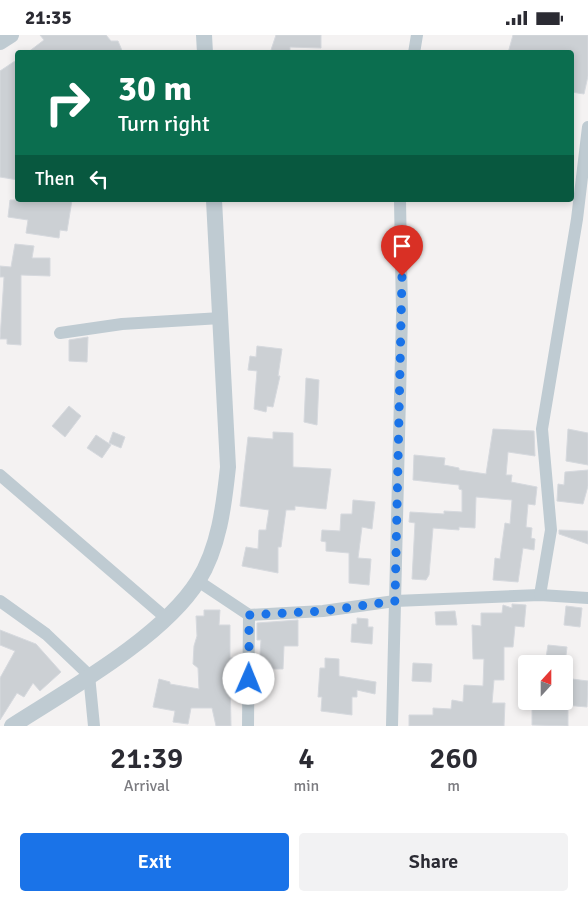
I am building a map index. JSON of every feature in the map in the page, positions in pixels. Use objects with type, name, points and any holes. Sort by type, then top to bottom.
[{"type":"street","points":[[0,42],[11,35]]},
{"type":"street","points":[[204,35],[205,50]]},
{"type":"street","points":[[415,50],[418,35]]},
{"type":"street","points":[[540,595],[551,530],[542,429],[577,219],[588,127]]},
{"type":"street","points":[[22,723],[132,647],[166,618],[198,581],[209,557],[218,531],[228,467],[214,202]]},
{"type":"street","points":[[392,726],[402,314],[400,202]]},
{"type":"street","points":[[60,333],[122,324],[221,318]]},
{"type":"street","points":[[0,475],[166,618]]},
{"type":"street","points":[[198,581],[249,615],[323,611],[395,601],[540,595],[588,598]]},
{"type":"street","points":[[0,601],[46,634],[89,675],[94,726]]},
{"type":"street","points":[[248,726],[249,615]]},
{"type":"building","points":[[40,35],[106,35],[111,41],[118,41],[122,50],[31,50],[44,40]]},
{"type":"building","points":[[276,35],[321,35],[321,48],[290,47],[290,50],[271,50]]},
{"type":"building","points":[[513,35],[588,35],[588,76],[584,94],[574,92],[574,50],[509,50]]},
{"type":"building","points":[[15,61],[15,180],[0,177],[0,71]]},
{"type":"building","points":[[10,200],[15,200],[15,202],[72,202],[67,231],[60,230],[59,238],[26,233],[28,220],[8,217]]},
{"type":"building","points":[[15,244],[34,246],[32,258],[50,258],[50,276],[21,275],[21,345],[7,344],[7,339],[0,339],[4,277],[0,277],[0,266],[11,267]]},
{"type":"building","points":[[88,337],[87,362],[69,361],[69,340]]},
{"type":"building","points":[[257,346],[282,349],[278,376],[280,376],[273,407],[267,406],[266,412],[254,409],[257,371],[248,370],[250,356],[256,357]]},
{"type":"building","points":[[306,378],[319,380],[317,425],[304,422]]},
{"type":"building","points":[[69,406],[81,416],[65,437],[52,426]]},
{"type":"building","points":[[493,429],[534,431],[535,456],[508,452],[506,475],[512,475],[511,482],[537,487],[535,505],[528,504],[526,527],[532,528],[531,538],[535,539],[534,550],[523,548],[518,582],[493,580],[495,558],[500,559],[505,523],[510,524],[512,500],[476,497],[475,528],[459,527],[459,530],[433,528],[429,575],[426,580],[412,579],[415,523],[409,522],[410,512],[444,514],[444,511],[462,512],[462,490],[459,489],[459,485],[413,480],[414,455],[445,458],[444,465],[459,468],[459,470],[486,474]]},
{"type":"building","points":[[568,429],[588,433],[588,465],[566,461]]},
{"type":"building","points":[[113,432],[125,437],[121,448],[109,443]]},
{"type":"building","points":[[273,432],[293,433],[293,467],[331,469],[326,509],[295,506],[295,510],[286,510],[281,547],[278,547],[278,573],[242,566],[246,547],[258,549],[259,530],[266,530],[269,510],[240,506],[248,437],[273,439]]},
{"type":"building","points":[[96,435],[111,445],[102,458],[87,448]]},
{"type":"building","points":[[588,470],[588,486],[583,504],[557,501],[558,484],[564,485],[565,472]]},
{"type":"building","points":[[353,500],[375,502],[372,529],[362,527],[358,558],[371,559],[369,585],[349,583],[349,553],[326,551],[326,542],[321,541],[322,530],[340,531],[341,514],[352,514]]},
{"type":"building","points":[[559,530],[588,531],[588,544],[559,534]]},
{"type":"building","points":[[512,604],[526,605],[524,627],[515,626],[513,647],[504,647],[504,680],[494,680],[492,703],[505,703],[504,726],[409,726],[409,715],[433,715],[433,708],[451,709],[452,700],[463,702],[464,685],[483,686],[484,659],[473,659],[472,625],[481,626],[481,613],[502,613],[503,605],[512,608]]},
{"type":"building","points":[[566,606],[582,608],[580,627],[564,625]]},
{"type":"building","points":[[204,610],[220,610],[219,625],[230,625],[230,658],[235,658],[236,669],[235,675],[230,675],[231,726],[216,726],[212,708],[191,708],[188,724],[173,722],[175,711],[153,707],[159,679],[170,682],[170,684],[199,689],[198,668],[193,664],[194,646],[197,636],[196,616],[204,616]]},
{"type":"building","points":[[455,611],[457,625],[436,625],[435,612]]},
{"type":"building","points":[[357,618],[368,619],[368,627],[373,627],[372,644],[351,642],[352,624],[357,624]]},
{"type":"building","points":[[298,620],[298,646],[284,646],[283,669],[259,669],[261,640],[257,640],[257,623]]},
{"type":"building","points":[[0,630],[36,644],[61,672],[40,691],[33,683],[24,697],[17,693],[0,720],[0,678],[15,651],[0,645]]},
{"type":"building","points":[[548,645],[567,647],[566,655],[546,655]]},
{"type":"building","points":[[325,658],[339,659],[339,676],[376,682],[375,694],[357,690],[357,697],[352,697],[352,715],[321,711],[322,697],[318,697],[320,668],[325,668]]},
{"type":"building","points":[[413,663],[432,664],[431,682],[412,681]]},
{"type":"building","points":[[573,679],[588,681],[587,707],[573,706]]},
{"type":"building","points":[[532,710],[568,710],[568,726],[532,725]]},
{"type":"route","points":[[249,679],[249,615],[323,611],[395,601],[402,276]]}]
